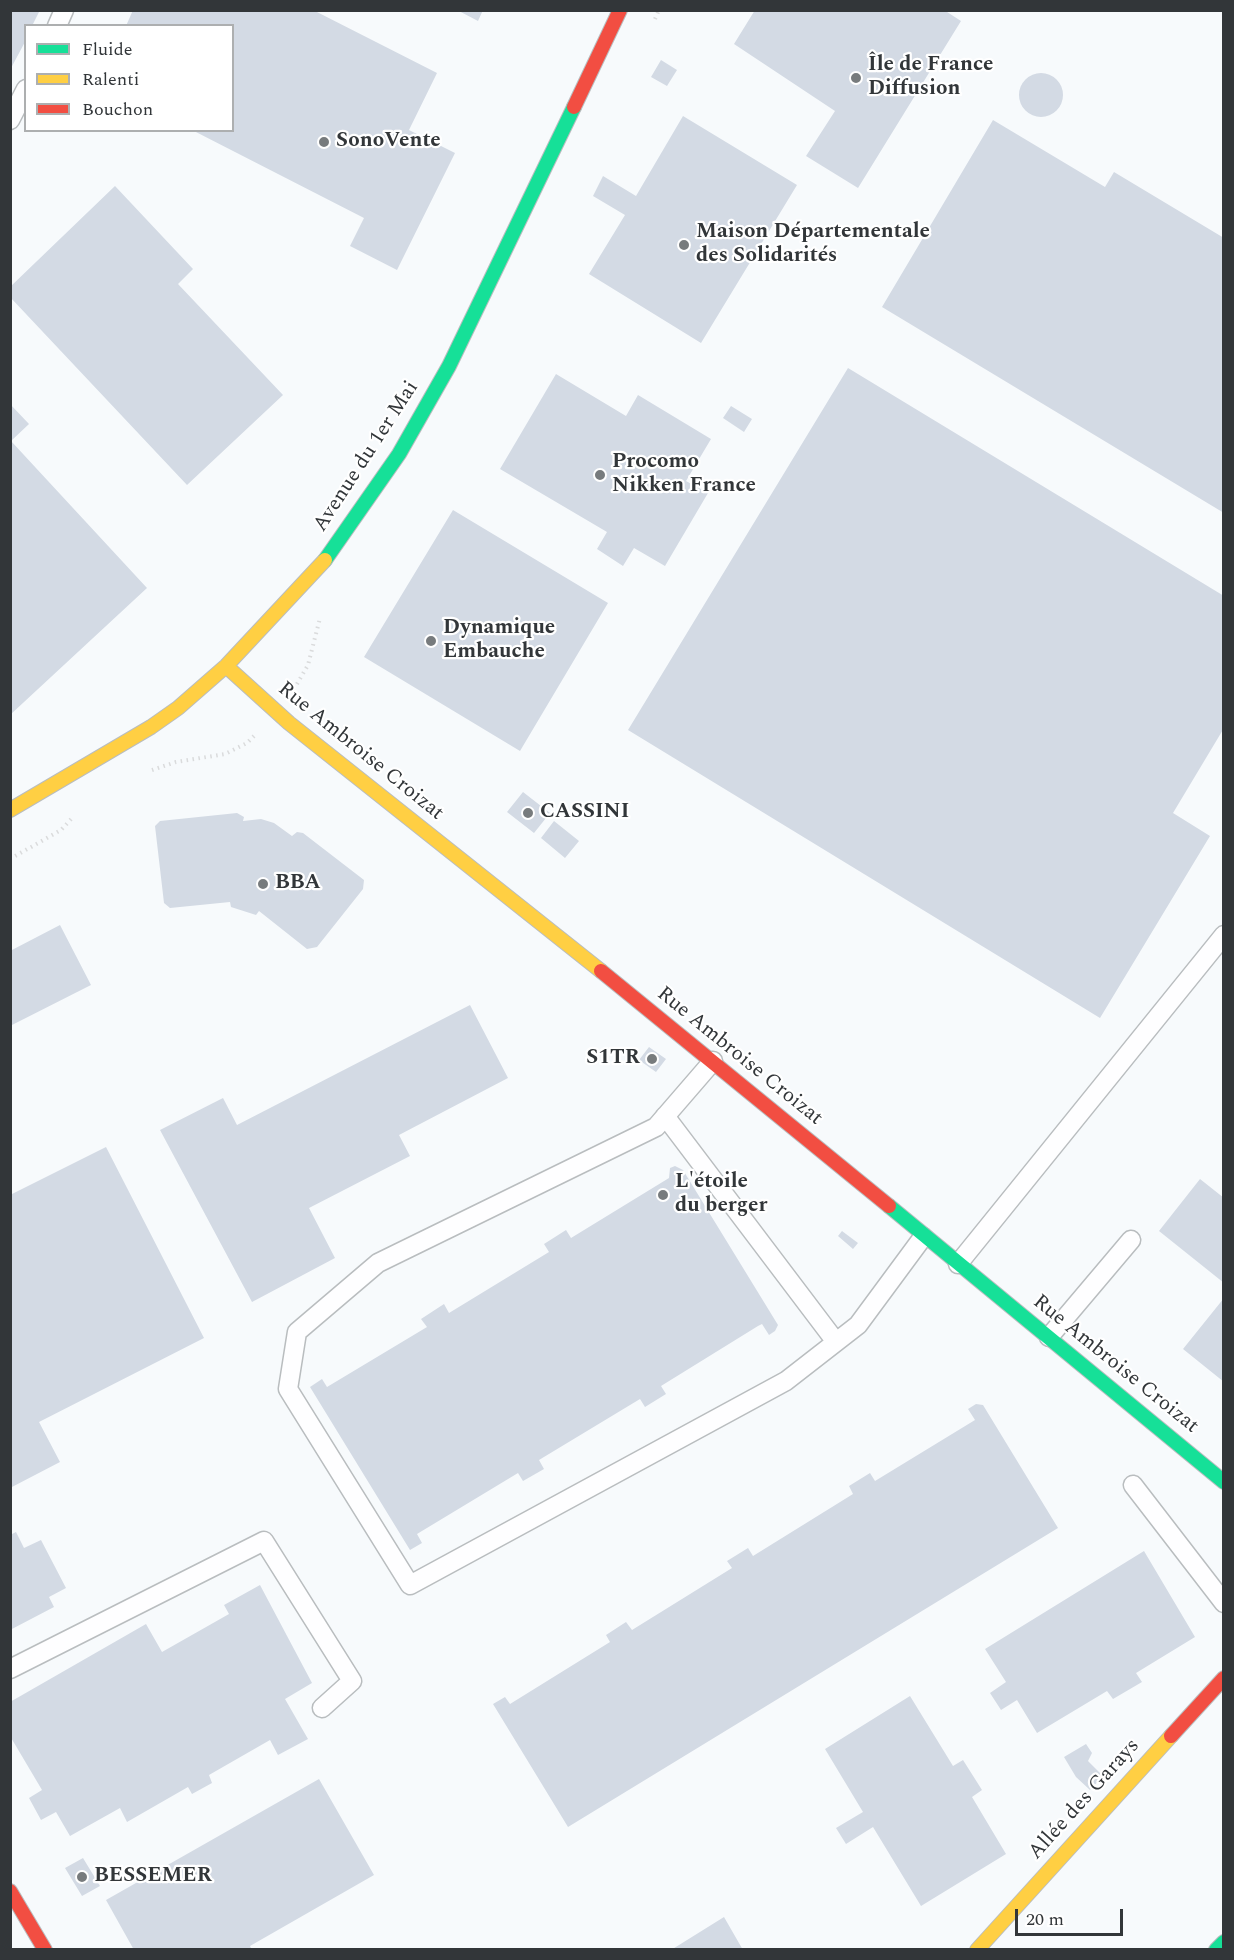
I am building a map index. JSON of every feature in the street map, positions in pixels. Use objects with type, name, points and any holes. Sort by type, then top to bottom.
[{"type":"main road","name":"Avenue du 1er Mai","points":[[10,810],[151,728],[225,666],[328,557],[399,454],[449,366],[620,10]]},
{"type":"main road","name":"Rue Ambroise Croizat","points":[[225,666],[289,723],[713,1061],[923,1237],[1049,1337],[1224,1482]]},
{"type":"main road","name":"Allée des Garays","points":[[977,1950],[1224,1678]]},
{"type":"main road","points":[[10,1891],[45,1950]]},
{"type":"main road","points":[[1216,1950],[1224,1942]]},
{"type":"lane","points":[[58,24],[64,10]]},
{"type":"lane","points":[[10,120],[24,93]]},
{"type":"lane","points":[[958,1264],[1224,935]]},
{"type":"lane","points":[[713,1061],[656,1126],[378,1263],[297,1332],[288,1389],[410,1585],[786,1381],[858,1325],[923,1237]]},
{"type":"lane","points":[[665,1116],[836,1342]]},
{"type":"lane","points":[[1049,1337],[1131,1240]]},
{"type":"lane","points":[[1133,1485],[1224,1602]]},
{"type":"lane","points":[[10,1670],[264,1541],[352,1681],[322,1708]]},
{"type":"building","points":[[10,10],[40,10],[33,24],[24,24],[24,44],[10,70]]},
{"type":"building","name":"SonoVente","points":[[133,10],[313,10],[437,73],[409,130],[455,153],[397,270],[350,246],[364,218],[196,132],[234,132],[234,24],[127,24]]},
{"type":"building","points":[[457,10],[483,10],[478,21]]},
{"type":"building","name":"Île de France Diffusion","points":[[755,10],[944,10],[961,21],[858,188],[806,156],[835,111],[734,44]]},
{"type":"building","points":[[661,60],[677,70],[667,86],[651,77]]},
{"type":"building","points":[[1041,73],[1050,74],[1057,79],[1062,86],[1062,104],[1057,111],[1050,116],[1041,117],[1032,116],[1025,111],[1020,104],[1019,95],[1020,86],[1025,79],[1032,74]]},
{"type":"building","name":"Maison Départementale des Solidarités","points":[[683,116],[797,185],[701,343],[589,274],[625,215],[593,196],[603,176],[636,196]]},
{"type":"building","points":[[993,120],[1105,187],[1114,172],[1224,238],[1224,513],[882,307]]},
{"type":"building","points":[[115,186],[193,269],[178,284],[283,395],[187,485],[10,297],[10,287]]},
{"type":"building","points":[[848,368],[1224,596],[1224,728],[1173,813],[1210,836],[1100,1018],[628,730]]},
{"type":"building","name":"Procomo Nikken France","points":[[556,374],[626,416],[638,395],[711,439],[686,481],[708,493],[665,566],[634,548],[623,566],[597,549],[607,532],[500,469]]},
{"type":"building","points":[[10,404],[29,424],[11,441],[147,588],[10,715]]},
{"type":"building","points":[[731,406],[752,419],[744,432],[723,418]]},
{"type":"building","points":[[453,510],[608,603],[520,751],[364,657]]},
{"type":"building","name":"CASSINI","points":[[523,792],[550,813],[534,833],[507,812]]},
{"type":"building","name":"BBA","points":[[237,813],[244,817],[243,821],[261,819],[274,823],[292,836],[297,832],[303,833],[364,880],[363,889],[317,947],[307,949],[259,911],[256,915],[231,907],[230,902],[170,908],[164,903],[155,826],[160,821]]},
{"type":"building","points":[[554,821],[579,841],[565,858],[541,838]]},
{"type":"building","points":[[60,925],[91,985],[10,1026],[10,951]]},
{"type":"building","points":[[470,1005],[508,1078],[399,1135],[410,1156],[309,1208],[335,1258],[252,1302],[160,1130],[223,1098],[237,1125]]},
{"type":"building","name":"S1TR","points":[[649,1047],[666,1059],[656,1072],[639,1060]]},
{"type":"building","points":[[106,1147],[204,1338],[39,1422],[60,1462],[10,1488],[10,1195]]},
{"type":"building","points":[[675,1166],[683,1170],[778,1325],[775,1331],[769,1335],[762,1324],[758,1326],[661,1386],[666,1394],[645,1407],[640,1399],[539,1460],[544,1469],[523,1481],[518,1473],[417,1534],[422,1543],[410,1550],[310,1387],[322,1379],[327,1387],[427,1327],[421,1319],[444,1304],[449,1313],[549,1252],[544,1244],[566,1230],[571,1238],[669,1178],[670,1168]]},
{"type":"building","points":[[1200,1179],[1224,1198],[1224,1283],[1159,1231]]},
{"type":"building","points":[[842,1231],[858,1243],[853,1249],[838,1236]]},
{"type":"building","points":[[1224,1298],[1224,1382],[1183,1349]]},
{"type":"building","points":[[976,1404],[983,1405],[1058,1528],[568,1827],[493,1704],[505,1697],[510,1704],[610,1642],[606,1635],[626,1622],[632,1630],[732,1568],[727,1561],[748,1548],[753,1556],[853,1494],[849,1486],[870,1473],[875,1481],[975,1420],[968,1409]]},
{"type":"building","points":[[16,1532],[24,1548],[41,1540],[66,1588],[49,1597],[54,1607],[10,1630],[10,1535]]},
{"type":"building","points":[[1144,1551],[1195,1637],[1136,1673],[1142,1682],[1113,1699],[1107,1691],[1037,1733],[1017,1700],[1001,1710],[990,1693],[1006,1682],[985,1649]]},
{"type":"building","points":[[260,1585],[312,1683],[285,1699],[308,1739],[278,1755],[270,1740],[209,1775],[212,1783],[192,1794],[188,1787],[127,1822],[120,1808],[70,1836],[56,1812],[41,1820],[29,1798],[42,1790],[10,1736],[10,1702],[146,1624],[162,1652],[229,1614],[224,1605]]},
{"type":"building","points":[[910,1696],[953,1766],[963,1760],[982,1790],[972,1797],[1006,1854],[921,1906],[873,1827],[846,1844],[836,1828],[863,1812],[825,1749]]},
{"type":"building","points":[[1086,1744],[1092,1753],[1088,1761],[1103,1776],[1090,1790],[1076,1777],[1064,1757]]},
{"type":"building","points":[[319,1779],[374,1875],[250,1946],[252,1950],[134,1950],[106,1900]]},
{"type":"building","name":"BESSEMER","points":[[83,1858],[100,1886],[82,1896],[65,1868]]},
{"type":"building","points":[[724,1917],[743,1950],[671,1950]]},
{"type":"traffic: fast","points":[[325,560],[399,454],[449,366],[574,107]]},
{"type":"traffic: fast","points":[[889,1206],[1224,1482]]},
{"type":"traffic: fast","points":[[1216,1950],[1224,1942]]},
{"type":"traffic: slow","points":[[10,810],[151,727],[178,708],[226,666],[325,560]]},
{"type":"traffic: slow","points":[[226,666],[289,723],[601,971]]},
{"type":"traffic: slow","points":[[977,1950],[1171,1736]]},
{"type":"traffic: jam","points":[[574,107],[620,10]]},
{"type":"traffic: jam","points":[[601,971],[889,1206]]},
{"type":"traffic: jam","points":[[1171,1736],[1224,1678]]},
{"type":"traffic: jam","points":[[10,1891],[45,1950]]},
{"type":"place","name":"Île de France Diffusion","points":[[856,78]]},
{"type":"place","name":"SonoVente","points":[[324,142]]},
{"type":"place","name":"Maison Départementale des Solidarités","points":[[684,245]]},
{"type":"place","name":"Procomo Nikken France","points":[[600,475]]},
{"type":"place","name":"Dynamique Embauche","points":[[431,641]]},
{"type":"place","name":"CASSINI","points":[[528,813]]},
{"type":"place","name":"BBA","points":[[263,884]]},
{"type":"place","name":"S1TR","points":[[652,1059]]},
{"type":"place","name":"L'étoile du berger","points":[[663,1195]]},
{"type":"place","name":"BESSEMER","points":[[82,1877]]}]
